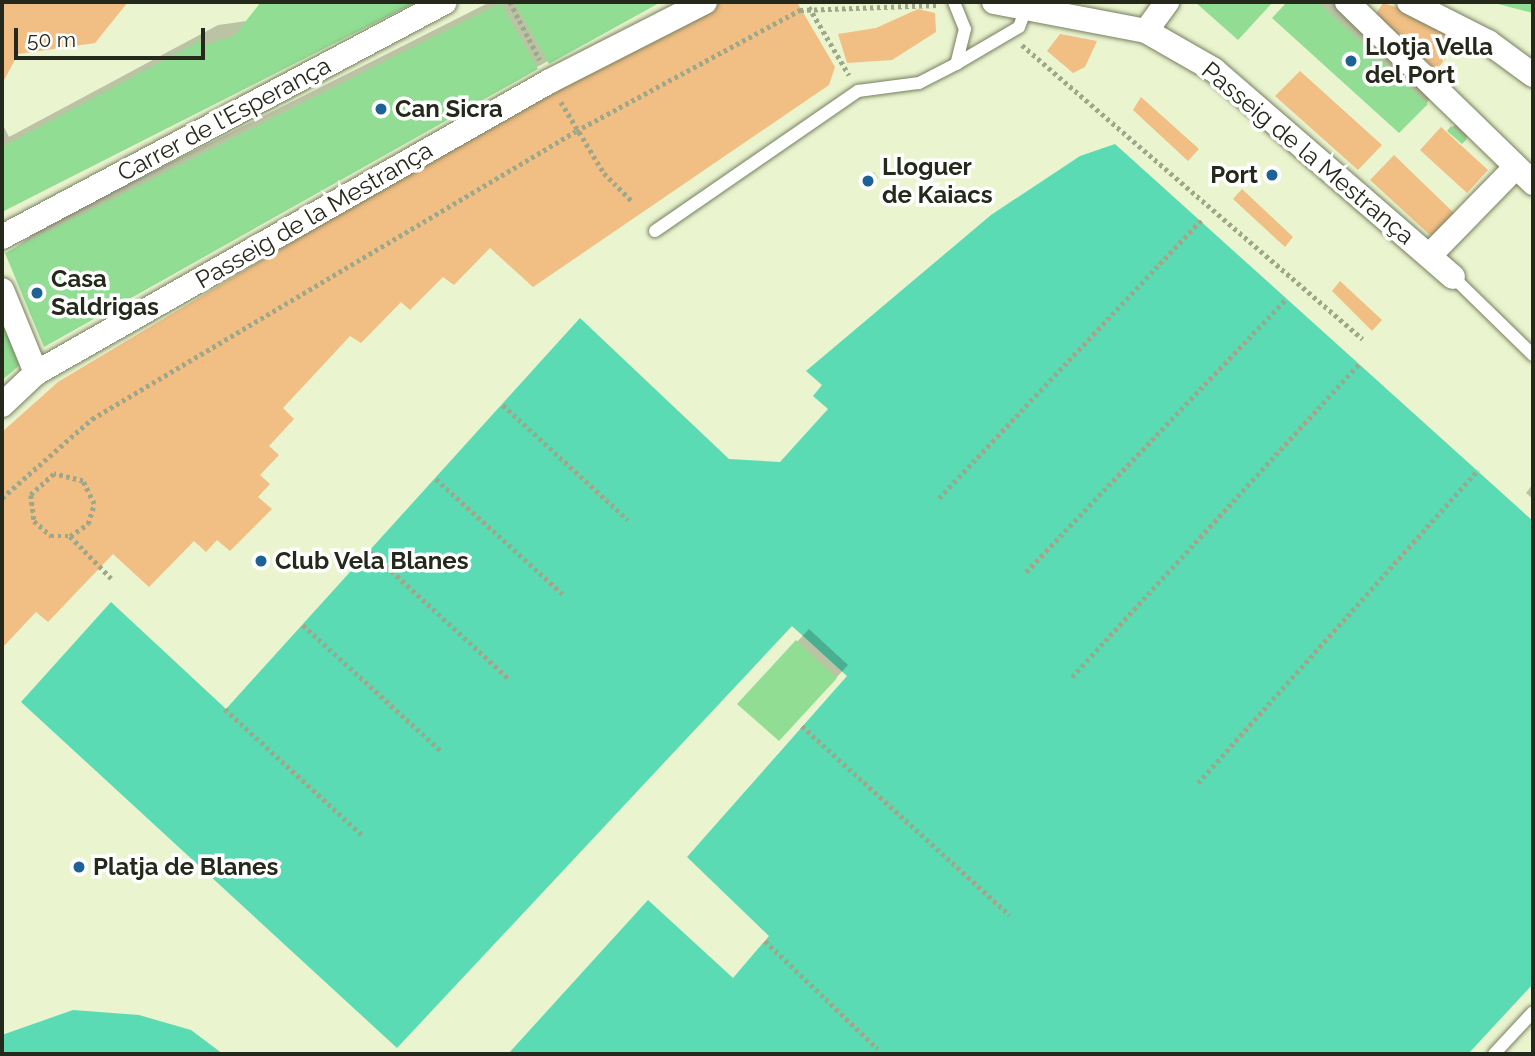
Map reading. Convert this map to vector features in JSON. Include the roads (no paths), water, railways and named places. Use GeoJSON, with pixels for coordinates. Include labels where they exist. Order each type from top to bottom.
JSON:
{"type":"FeatureCollection","features":[{"type":"Feature","properties":{"kind":"street","name":"Carrer de l'Esperança"},"geometry":{"type":"LineString","coordinates":[[2,237],[445,2]]}},
{"type":"Feature","properties":{"kind":"street","name":"Passeig de la Mestrança"},"geometry":{"type":"LineString","coordinates":[[2,405],[36,373],[550,81],[705,2]]}},
{"type":"Feature","properties":{"kind":"street","name":"Passeig de la Mestrança"},"geometry":{"type":"LineString","coordinates":[[994,2],[1146,31],[1214,70],[1430,255],[1452,278]]}},
{"type":"Feature","properties":{"kind":"street"},"geometry":{"type":"LineString","coordinates":[[1146,31],[1167,2]]}},
{"type":"Feature","properties":{"kind":"street"},"geometry":{"type":"LineString","coordinates":[[1347,2],[1525,175],[1430,255]]}},
{"type":"Feature","properties":{"kind":"street"},"geometry":{"type":"LineString","coordinates":[[1409,2],[1488,42],[1533,75]]}},
{"type":"Feature","properties":{"kind":"street"},"geometry":{"type":"LineString","coordinates":[[2,290],[36,373]]}},
{"type":"Feature","properties":{"kind":"lane"},"geometry":{"type":"LineString","coordinates":[[954,2],[965,29],[956,64]]}},
{"type":"Feature","properties":{"kind":"lane"},"geometry":{"type":"LineString","coordinates":[[655,231],[858,92],[919,83],[1019,27],[1026,9]]}},
{"type":"Feature","properties":{"kind":"lane"},"geometry":{"type":"LineString","coordinates":[[1452,278],[1533,355]]}},
{"type":"Feature","properties":{"kind":"lane"},"geometry":{"type":"LineString","coordinates":[[1494,1054],[1533,1012]]}},
{"type":"Feature","properties":{"kind":"place","name":"Llotja Vella del Port"},"geometry":{"type":"Point","coordinates":[1351,61]}},
{"type":"Feature","properties":{"kind":"place","name":"Can Sicra"},"geometry":{"type":"Point","coordinates":[381,109]}},
{"type":"Feature","properties":{"kind":"place","name":"Port"},"geometry":{"type":"Point","coordinates":[1272,175]}},
{"type":"Feature","properties":{"kind":"place","name":"Lloguer de Kaiacs"},"geometry":{"type":"Point","coordinates":[868,181]}},
{"type":"Feature","properties":{"kind":"place","name":"Casa Saldrigas"},"geometry":{"type":"Point","coordinates":[37,293]}},
{"type":"Feature","properties":{"kind":"place","name":"Club Vela Blanes"},"geometry":{"type":"Point","coordinates":[261,561]}},
{"type":"Feature","properties":{"kind":"place","name":"Platja de Blanes"},"geometry":{"type":"Point","coordinates":[79,867]}}]}
